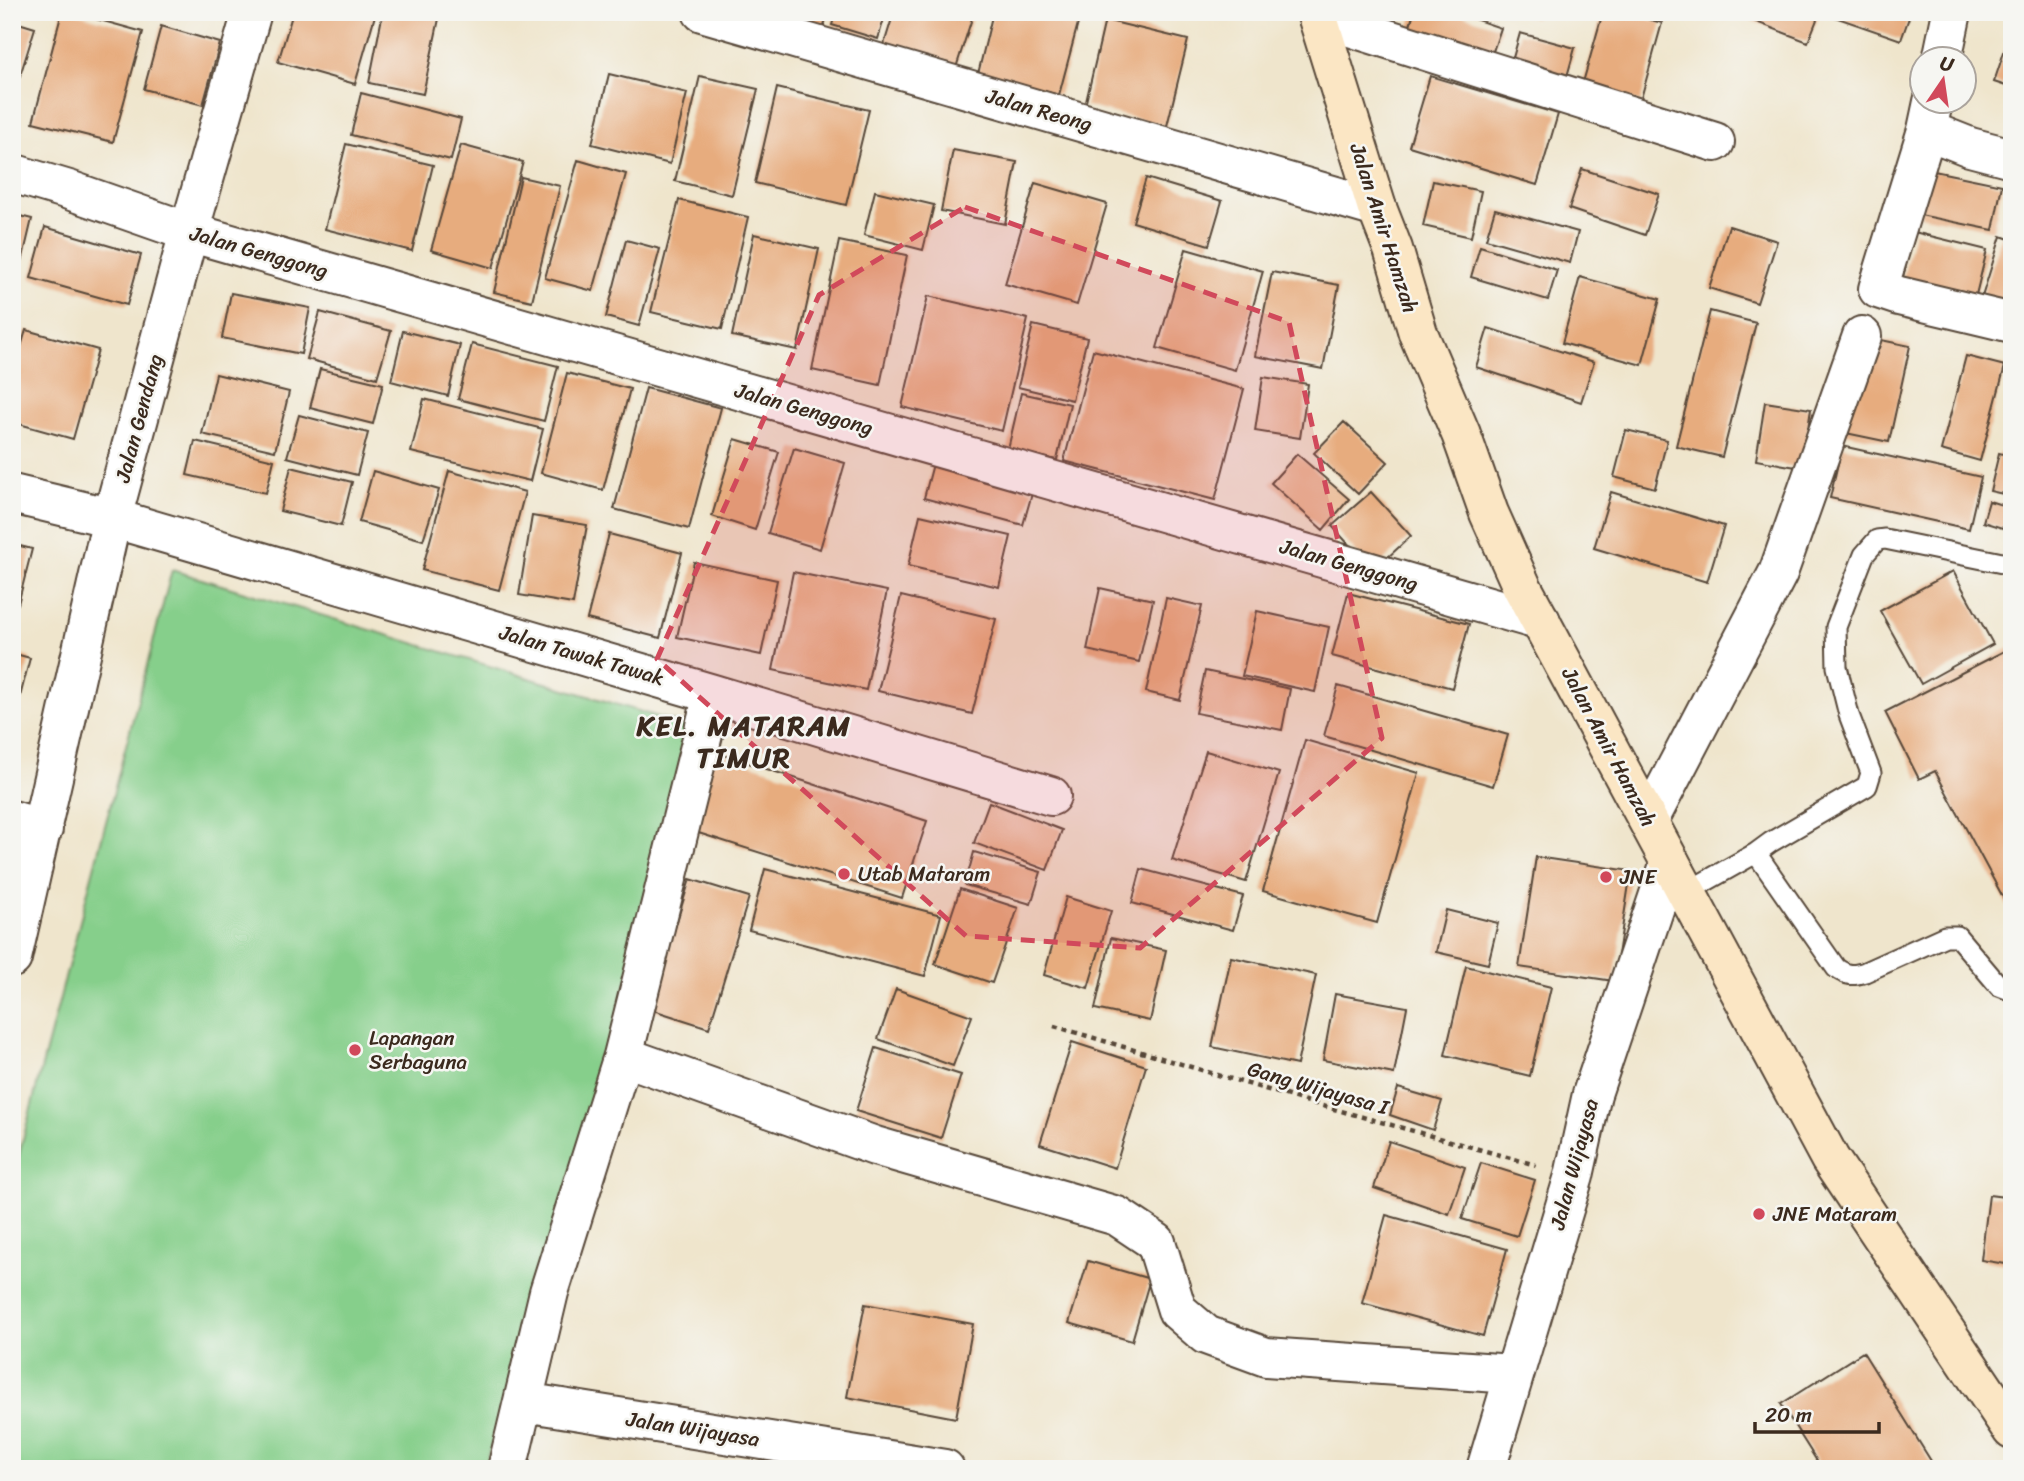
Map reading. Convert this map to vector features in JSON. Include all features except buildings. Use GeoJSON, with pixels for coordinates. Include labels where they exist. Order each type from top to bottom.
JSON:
{"type":"FeatureCollection","features":[{"type":"Feature","properties":{"kind":"street","name":"Jalan Gendang"},"geometry":{"type":"LineString","coordinates":[[12,958],[28,825],[252,12]]}},
{"type":"Feature","properties":{"kind":"street","name":"Jalan Reong"},"geometry":{"type":"LineString","coordinates":[[702,12],[1377,208]]}},
{"type":"Feature","properties":{"kind":"street"},"geometry":{"type":"LineString","coordinates":[[1944,46],[1952,12]]}},
{"type":"Feature","properties":{"kind":"street","name":"Jalan Amir Hamzah"},"geometry":{"type":"LineString","coordinates":[[1317,15],[1419,333],[1461,434],[1489,513],[1522,587],[1830,1159],[2012,1430]]}},
{"type":"Feature","properties":{"kind":"street"},"geometry":{"type":"LineString","coordinates":[[1317,15],[1715,142]]}},
{"type":"Feature","properties":{"kind":"street"},"geometry":{"type":"LineString","coordinates":[[2012,158],[1970,147],[1930,116],[1878,289],[2012,323]]}},
{"type":"Feature","properties":{"kind":"street","name":"Jalan Genggong"},"geometry":{"type":"LineString","coordinates":[[12,173],[190,232],[1541,621]]}},
{"type":"Feature","properties":{"kind":"street"},"geometry":{"type":"LineString","coordinates":[[1649,820],[1778,573],[1862,336]]}},
{"type":"Feature","properties":{"kind":"street","name":"Jalan Tawak Tawak"},"geometry":{"type":"LineString","coordinates":[[12,494],[112,517],[1051,796]]}},
{"type":"Feature","properties":{"kind":"street"},"geometry":{"type":"LineString","coordinates":[[507,1469],[550,1292],[623,1056],[713,694]]}},
{"type":"Feature","properties":{"kind":"street","name":"Jalan Wijayasa"},"geometry":{"type":"LineString","coordinates":[[1486,1469],[1574,1176],[1592,1094],[1678,878]]}},
{"type":"Feature","properties":{"kind":"street"},"geometry":{"type":"LineString","coordinates":[[623,1056],[875,1146],[1116,1216],[1156,1242],[1177,1310],[1206,1335],[1266,1357],[1513,1374]]}},
{"type":"Feature","properties":{"kind":"street","name":"Jalan Wijayasa"},"geometry":{"type":"LineString","coordinates":[[524,1402],[945,1469]]}},
{"type":"Feature","properties":{"kind":"lane"},"geometry":{"type":"LineString","coordinates":[[1678,878],[1756,853],[1867,786],[1871,779],[1869,765],[1849,715],[1837,667],[1836,627],[1864,555],[1871,545],[1885,538],[2012,565]]}},
{"type":"Feature","properties":{"kind":"lane"},"geometry":{"type":"LineString","coordinates":[[1756,853],[1836,968],[1844,974],[1854,976],[1945,936],[1957,936],[1999,986],[2012,991]]}},
{"type":"Feature","properties":{"kind":"path","name":"Gang Wijayasa I"},"geometry":{"type":"LineString","coordinates":[[1054,1026],[1305,1101],[1574,1176]]}},
{"type":"Feature","properties":{"kind":"highlighted area"},"geometry":{"type":"Polygon","coordinates":[[[965,207],[1289,322],[1382,738],[1140,948],[966,936],[657,659],[819,295],[965,207]]]}},
{"type":"Feature","properties":{"kind":"green space"},"geometry":{"type":"Polygon","coordinates":[[[172,570],[701,730],[484,1469],[12,1469],[12,1181],[172,570]]]}},
{"type":"Feature","properties":{"kind":"place","name":"Utab Mataram"},"geometry":{"type":"Point","coordinates":[844,874]}},
{"type":"Feature","properties":{"kind":"place","name":"JNE"},"geometry":{"type":"Point","coordinates":[1606,877]}},
{"type":"Feature","properties":{"kind":"place","name":"Lapangan Serbaguna"},"geometry":{"type":"Point","coordinates":[355,1050]}},
{"type":"Feature","properties":{"kind":"place","name":"JNE Mataram"},"geometry":{"type":"Point","coordinates":[1759,1214]}},
{"type":"Feature","properties":{"kind":"district","name":"KEL. MATARAM TIMUR"},"geometry":{"type":"Point","coordinates":[744,741]}}]}
